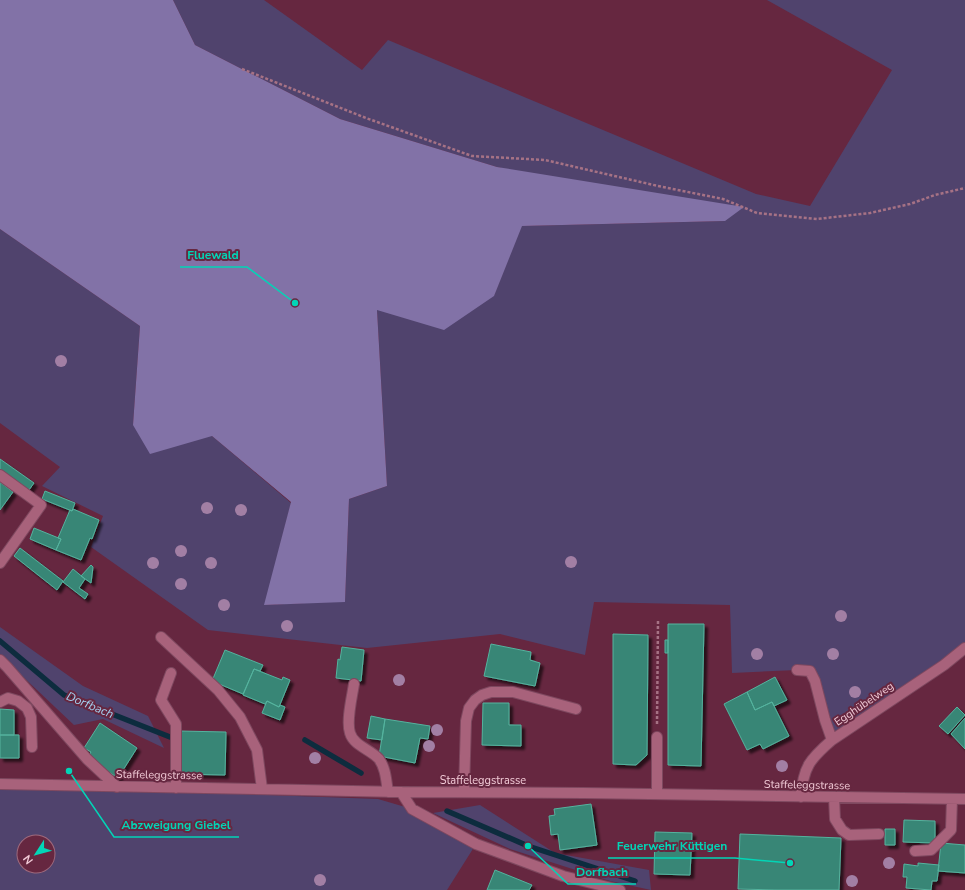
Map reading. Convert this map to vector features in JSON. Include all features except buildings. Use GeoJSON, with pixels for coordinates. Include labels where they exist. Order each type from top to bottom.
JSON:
{"type":"FeatureCollection","features":[{"type":"Feature","properties":{"kind":"street"},"geometry":{"type":"LineString","coordinates":[[0,475],[41,504],[0,562]]}},
{"type":"Feature","properties":{"kind":"street"},"geometry":{"type":"LineString","coordinates":[[161,637],[218,690],[240,717],[256,750],[262,789]]}},
{"type":"Feature","properties":{"kind":"street","name":"Egghübelweg"},"geometry":{"type":"LineString","coordinates":[[801,797],[802,782],[806,769],[816,754],[832,740],[944,665],[965,648]]}},
{"type":"Feature","properties":{"kind":"street"},"geometry":{"type":"LineString","coordinates":[[0,660],[8,667],[87,759],[117,787]]}},
{"type":"Feature","properties":{"kind":"street"},"geometry":{"type":"LineString","coordinates":[[797,670],[810,672],[815,681],[832,740]]}},
{"type":"Feature","properties":{"kind":"street"},"geometry":{"type":"LineString","coordinates":[[171,673],[161,700],[176,724],[176,788]]}},
{"type":"Feature","properties":{"kind":"street"},"geometry":{"type":"LineString","coordinates":[[354,684],[348,725],[350,734],[357,744],[370,751],[379,759],[385,771],[388,792]]}},
{"type":"Feature","properties":{"kind":"street"},"geometry":{"type":"LineString","coordinates":[[464,792],[466,720],[469,708],[474,700],[482,695],[492,692],[513,692],[576,709]]}},
{"type":"Feature","properties":{"kind":"street"},"geometry":{"type":"LineString","coordinates":[[0,702],[8,698],[18,700],[27,708],[31,717],[32,747]]}},
{"type":"Feature","properties":{"kind":"street"},"geometry":{"type":"LineString","coordinates":[[657,737],[658,794]]}},
{"type":"Feature","properties":{"kind":"street","name":"Staffeleggstrasse"},"geometry":{"type":"LineString","coordinates":[[0,784],[388,792],[658,794],[965,799]]}},
{"type":"Feature","properties":{"kind":"street"},"geometry":{"type":"LineString","coordinates":[[401,792],[412,809],[476,844],[563,876],[620,890]]}},
{"type":"Feature","properties":{"kind":"street"},"geometry":{"type":"LineString","coordinates":[[834,797],[834,820],[842,830],[849,835],[879,834]]}},
{"type":"Feature","properties":{"kind":"street"},"geometry":{"type":"LineString","coordinates":[[914,851],[931,850],[951,830],[952,799]]}},
{"type":"Feature","properties":{"kind":"path"},"geometry":{"type":"LineString","coordinates":[[242,69],[366,118],[472,156],[544,160],[723,199],[756,214],[817,219],[870,213],[910,204],[935,195],[965,188]]}},
{"type":"Feature","properties":{"kind":"path"},"geometry":{"type":"LineString","coordinates":[[657,737],[658,621]]}},
{"type":"Feature","properties":{"kind":"shaded area"},"geometry":{"type":"Polygon","coordinates":[[[0,0],[173,0],[195,45],[340,119],[497,167],[744,207],[725,221],[522,226],[494,296],[444,330],[377,310],[387,486],[349,499],[345,602],[264,605],[291,502],[212,436],[150,454],[133,425],[140,326],[0,229],[0,0]]]}},
{"type":"Feature","properties":{"kind":"shaded area"},"geometry":{"type":"Polygon","coordinates":[[[173,0],[264,0],[362,70],[388,40],[756,194],[810,206],[892,70],[767,0],[965,0],[965,648],[832,740],[815,681],[797,670],[732,673],[730,605],[594,602],[585,655],[500,634],[367,648],[208,630],[91,547],[103,516],[42,486],[60,467],[0,423],[0,229],[140,326],[133,425],[212,436],[291,503],[265,605],[345,601],[349,499],[387,486],[377,310],[494,295],[521,226],[725,221],[497,167],[340,119],[195,45],[173,0]]]}},
{"type":"Feature","properties":{"kind":"shaded area"},"geometry":{"type":"Polygon","coordinates":[[[0,627],[83,686],[148,716],[164,748],[103,719],[74,725],[0,655],[0,627]]]}},
{"type":"Feature","properties":{"kind":"shaded area"},"geometry":{"type":"Polygon","coordinates":[[[0,785],[378,799],[412,809],[476,844],[447,890],[0,890],[0,785]]]}},
{"type":"Feature","properties":{"kind":"shaded area"},"geometry":{"type":"Polygon","coordinates":[[[480,805],[555,853],[649,870],[651,890],[610,881],[510,849],[433,813],[480,805]]]}},
{"type":"Feature","properties":{"kind":"waterway","name":"Dorfbach"},"geometry":{"type":"LineString","coordinates":[[0,641],[64,695],[170,737]]}},
{"type":"Feature","properties":{"kind":"waterway","name":"Dorfbach"},"geometry":{"type":"LineString","coordinates":[[305,740],[361,773]]}},
{"type":"Feature","properties":{"kind":"waterway","name":"Dorfbach"},"geometry":{"type":"LineString","coordinates":[[447,811],[528,846],[635,881]]}},
{"type":"Feature","properties":{"kind":"place","name":"Fluewald"},"geometry":{"type":"Point","coordinates":[295,303]}},
{"type":"Feature","properties":{"kind":"place","name":"Abzweigung Giebel"},"geometry":{"type":"Point","coordinates":[69,771]}},
{"type":"Feature","properties":{"kind":"place","name":"Dorfbach"},"geometry":{"type":"Point","coordinates":[528,846]}},
{"type":"Feature","properties":{"kind":"place","name":"Feuerwehr Küttigen"},"geometry":{"type":"Point","coordinates":[790,863]}}]}
